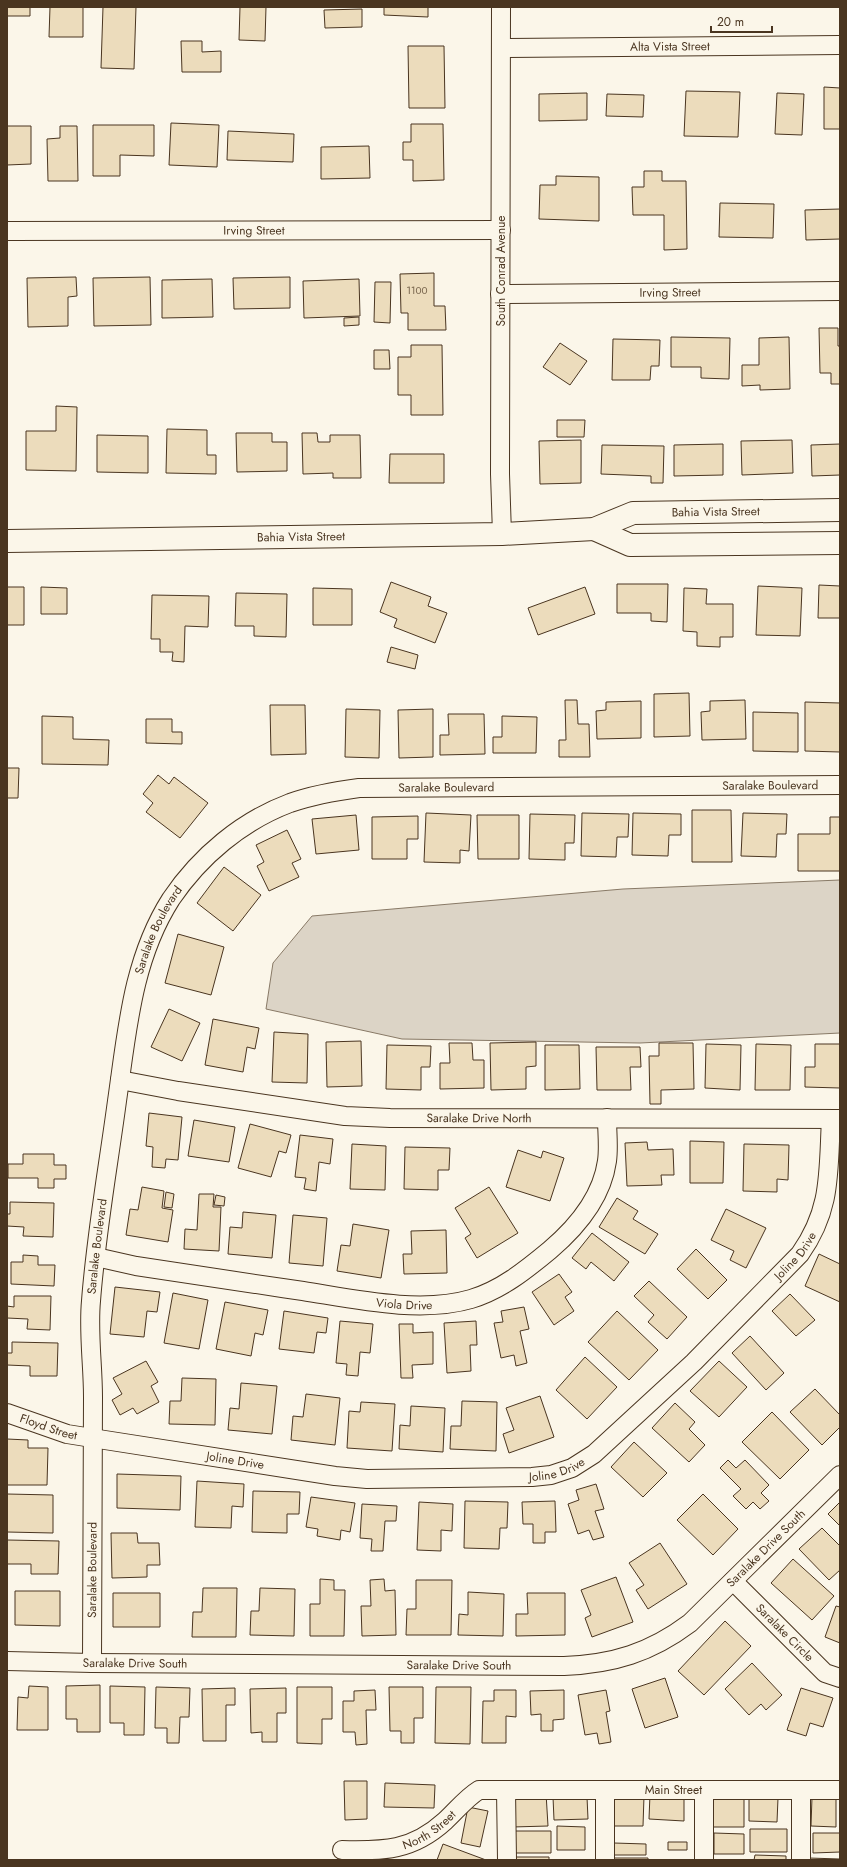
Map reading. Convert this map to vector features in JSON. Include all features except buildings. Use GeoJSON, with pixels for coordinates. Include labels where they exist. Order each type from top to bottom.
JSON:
{"type":"FeatureCollection","features":[{"type":"Feature","properties":{"kind":"street","name":"South Conrad Avenue"},"geometry":{"type":"LineString","coordinates":[[501,7],[500,474],[502,534]]}},
{"type":"Feature","properties":{"kind":"street","name":"Alta Vista Street"},"geometry":{"type":"LineString","coordinates":[[501,48],[840,45]]}},
{"type":"Feature","properties":{"kind":"street","name":"Irving Street"},"geometry":{"type":"LineString","coordinates":[[7,231],[501,230]]}},
{"type":"Feature","properties":{"kind":"street","name":"Irving Street"},"geometry":{"type":"LineString","coordinates":[[500,294],[840,291]]}},
{"type":"Feature","properties":{"kind":"street","name":"Bahia Vista Street"},"geometry":{"type":"LineString","coordinates":[[7,541],[502,534],[594,529],[633,513],[840,510]]}},
{"type":"Feature","properties":{"kind":"street","name":"Bahia Vista Street"},"geometry":{"type":"LineString","coordinates":[[594,529],[630,545],[840,543]]}},
{"type":"Feature","properties":{"kind":"street","name":"Saralake Boulevard"},"geometry":{"type":"LineString","coordinates":[[92,1663],[93,1398],[90,1304],[96,1257],[134,987],[148,942],[170,901],[196,867],[226,839],[248,823],[290,803],[324,793],[359,788],[840,785]]}},
{"type":"Feature","properties":{"kind":"street","name":"Saralake Drive North"},"geometry":{"type":"LineString","coordinates":[[120,1080],[345,1116],[835,1119]]}},
{"type":"Feature","properties":{"kind":"street","name":"Viola Drive"},"geometry":{"type":"LineString","coordinates":[[96,1257],[136,1266],[384,1303],[428,1305],[470,1299],[496,1289],[531,1266],[560,1241],[592,1204],[606,1170],[607,1118]]}},
{"type":"Feature","properties":{"kind":"street","name":"Joline Drive"},"geometry":{"type":"LineString","coordinates":[[92,1438],[335,1476],[367,1479],[532,1477],[551,1475],[572,1468],[594,1454],[694,1362],[800,1254],[812,1238],[822,1215],[825,1202],[835,1119]]}},
{"type":"Feature","properties":{"kind":"street","name":"Floyd Street"},"geometry":{"type":"LineString","coordinates":[[7,1413],[68,1434],[92,1438]]}},
{"type":"Feature","properties":{"kind":"street","name":"Saralake Drive South"},"geometry":{"type":"LineString","coordinates":[[7,1661],[92,1663],[589,1665],[625,1658],[645,1650],[674,1635],[690,1623],[840,1475]]}},
{"type":"Feature","properties":{"kind":"street","name":"Saralake Circle"},"geometry":{"type":"LineString","coordinates":[[734,1581],[824,1672],[840,1678]]}},
{"type":"Feature","properties":{"kind":"street","name":"North Street"},"geometry":{"type":"LineString","coordinates":[[342,1850],[381,1851],[405,1845],[422,1838],[438,1828],[472,1794],[479,1790],[506,1790]]}},
{"type":"Feature","properties":{"kind":"street","name":"Main Street"},"geometry":{"type":"LineString","coordinates":[[506,1790],[840,1790]]}},
{"type":"Feature","properties":{"kind":"street"},"geometry":{"type":"LineString","coordinates":[[506,1790],[507,1860]]}},
{"type":"Feature","properties":{"kind":"street"},"geometry":{"type":"LineString","coordinates":[[605,1790],[605,1860]]}},
{"type":"Feature","properties":{"kind":"street"},"geometry":{"type":"LineString","coordinates":[[704,1790],[704,1860]]}},
{"type":"Feature","properties":{"kind":"street"},"geometry":{"type":"LineString","coordinates":[[801,1790],[801,1860]]}},
{"type":"Feature","properties":{"kind":"shaded area"},"geometry":{"type":"Polygon","coordinates":[[[840,880],[840,1033],[640,1043],[402,1039],[266,1009],[273,963],[312,916],[623,889],[840,880]]]}}]}
